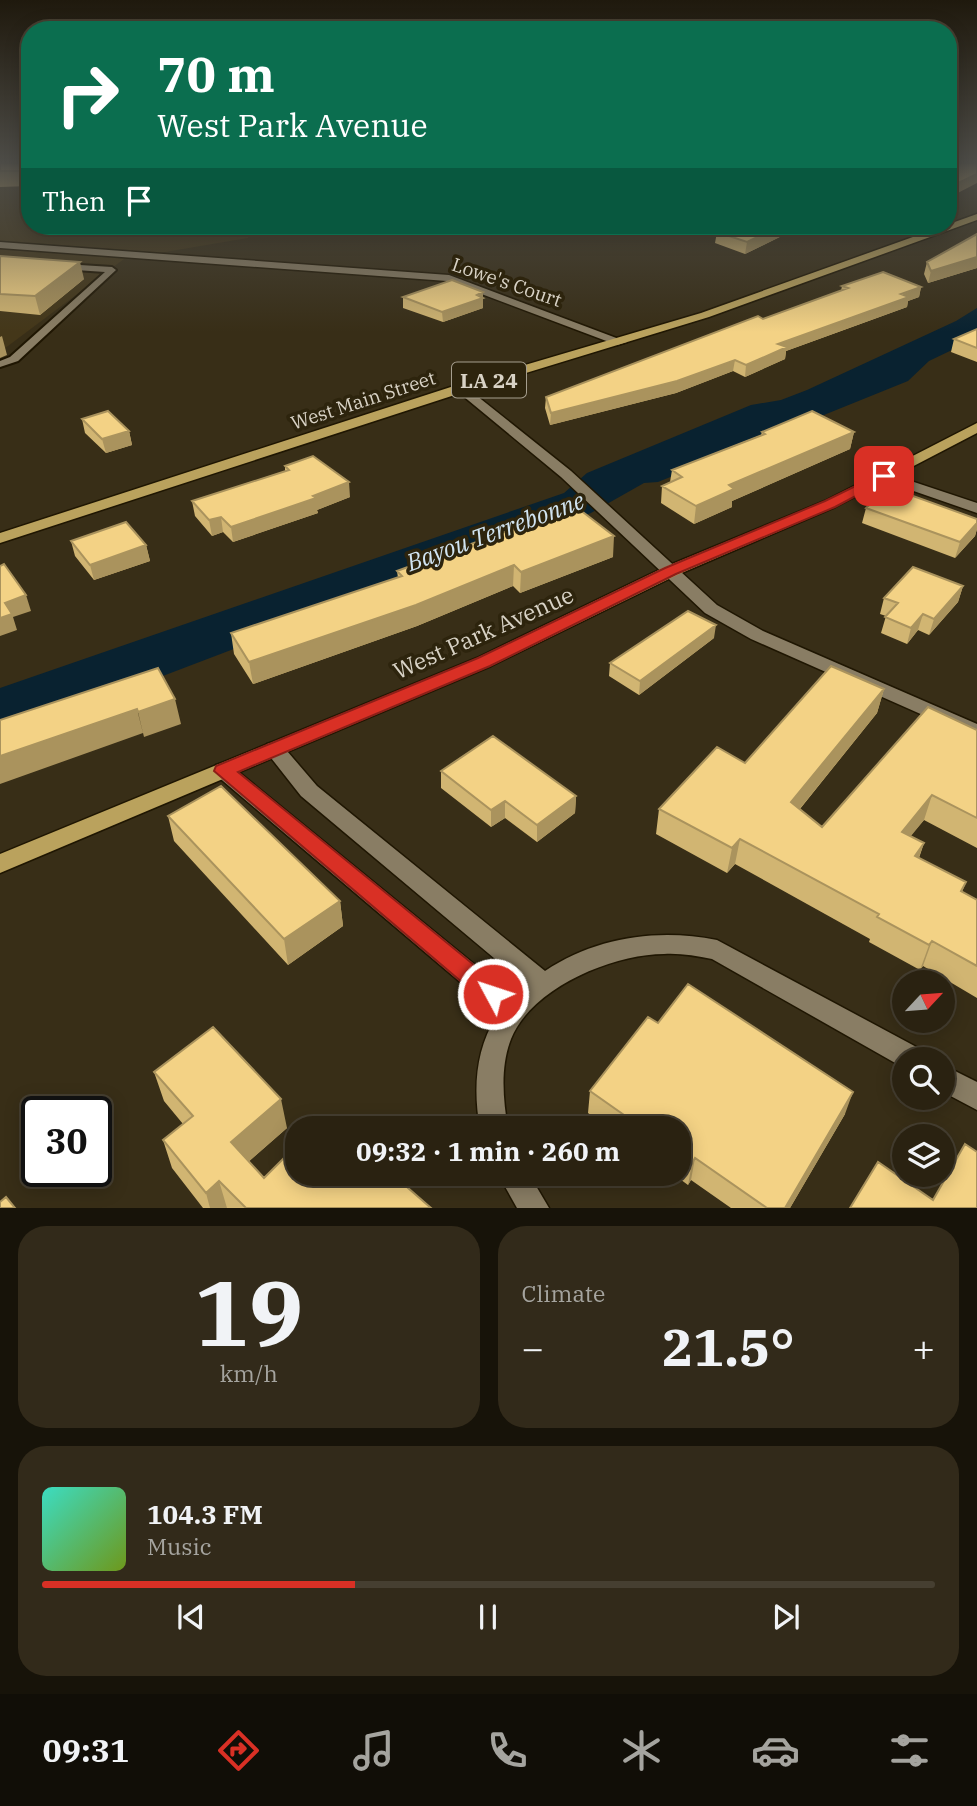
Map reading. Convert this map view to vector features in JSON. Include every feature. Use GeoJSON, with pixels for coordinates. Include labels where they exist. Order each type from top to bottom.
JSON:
{"type":"FeatureCollection","features":[{"type":"Feature","properties":{"kind":"main road","name":"West Main Street"},"geometry":{"type":"LineString","coordinates":[[0,538],[462,388],[621,342],[824,274],[929,235]]}},
{"type":"Feature","properties":{"kind":"main road","name":"West Park Avenue"},"geometry":{"type":"LineString","coordinates":[[0,864],[484,662],[671,571],[830,504],[977,426]]}},
{"type":"Feature","properties":{"kind":"street","name":"Lowe's Court"},"geometry":{"type":"LineString","coordinates":[[0,246],[449,278],[621,342]]}},
{"type":"Feature","properties":{"kind":"street"},"geometry":{"type":"LineString","coordinates":[[462,388],[566,474],[711,609],[757,635],[977,732]]}},
{"type":"Feature","properties":{"kind":"street"},"geometry":{"type":"LineString","coordinates":[[884,476],[976,506]]}},
{"type":"Feature","properties":{"kind":"street"},"geometry":{"type":"LineString","coordinates":[[274,749],[309,791],[544,985]]}},
{"type":"Feature","properties":{"kind":"street"},"geometry":{"type":"LineString","coordinates":[[223,771],[513,1011]]}},
{"type":"Feature","properties":{"kind":"street"},"geometry":{"type":"LineString","coordinates":[[491,1116],[490,1070],[503,1026],[513,1011],[564,971],[601,954],[640,945],[683,943],[717,950],[892,1047]]}},
{"type":"Feature","properties":{"kind":"street"},"geometry":{"type":"LineString","coordinates":[[955,1084],[977,1097]]}},
{"type":"Feature","properties":{"kind":"street"},"geometry":{"type":"LineString","coordinates":[[520,1186],[534,1208]]}},
{"type":"Feature","properties":{"kind":"lane"},"geometry":{"type":"LineString","coordinates":[[0,363],[14,359],[112,270],[50,266]]}},
{"type":"Feature","properties":{"kind":"shaded area"},"geometry":{"type":"Polygon","coordinates":[[[0,219],[21,219],[21,235],[249,235],[248,238],[124,259],[0,352],[0,219]]]}},
{"type":"Feature","properties":{"kind":"water","name":"Bayou Terrebonne"},"geometry":{"type":"Polygon","coordinates":[[[977,308],[977,338],[929,361],[908,381],[658,482],[644,483],[591,513],[0,738],[0,688],[564,493],[587,473],[751,405],[781,400],[807,390],[956,321],[977,308]]]}},
{"type":"Feature","properties":{"kind":"building"},"geometry":{"type":"Polygon","coordinates":[[[977,234],[977,257],[931,271],[927,262],[977,234]]]}},
{"type":"Feature","properties":{"kind":"building"},"geometry":{"type":"Polygon","coordinates":[[[726,235],[761,235],[747,242],[726,235]]]}},
{"type":"Feature","properties":{"kind":"building"},"geometry":{"type":"Polygon","coordinates":[[[0,256],[80,262],[35,296],[0,294],[0,256]]]}},
{"type":"Feature","properties":{"kind":"building"},"geometry":{"type":"Polygon","coordinates":[[[883,272],[921,287],[901,294],[909,297],[778,344],[787,347],[746,365],[735,360],[677,381],[551,413],[546,397],[758,316],[763,319],[848,288],[842,286],[883,272]]]}},
{"type":"Feature","properties":{"kind":"building"},"geometry":{"type":"Polygon","coordinates":[[[452,280],[483,292],[477,295],[483,298],[442,312],[403,297],[452,280]]]}},
{"type":"Feature","properties":{"kind":"building"},"geometry":{"type":"Polygon","coordinates":[[[977,329],[977,348],[954,339],[977,329]]]}},
{"type":"Feature","properties":{"kind":"building"},"geometry":{"type":"Polygon","coordinates":[[[108,411],[129,431],[102,439],[82,419],[108,411]]]}},
{"type":"Feature","properties":{"kind":"building"},"geometry":{"type":"Polygon","coordinates":[[[812,411],[854,432],[729,485],[734,489],[696,506],[662,486],[682,477],[672,470],[765,434],[762,432],[812,411]]]}},
{"type":"Feature","properties":{"kind":"building"},"geometry":{"type":"Polygon","coordinates":[[[313,456],[349,482],[313,496],[316,498],[231,527],[221,517],[209,520],[192,501],[289,470],[285,466],[313,456]]]}},
{"type":"Feature","properties":{"kind":"building"},"geometry":{"type":"Polygon","coordinates":[[[888,487],[977,519],[977,523],[960,542],[866,508],[888,487]]]}},
{"type":"Feature","properties":{"kind":"building"},"geometry":{"type":"Polygon","coordinates":[[[575,506],[614,536],[521,572],[514,565],[416,605],[249,662],[231,633],[402,576],[397,571],[575,506]]]}},
{"type":"Feature","properties":{"kind":"building"},"geometry":{"type":"Polygon","coordinates":[[[126,522],[146,545],[90,565],[71,541],[126,522]]]}},
{"type":"Feature","properties":{"kind":"building"},"geometry":{"type":"Polygon","coordinates":[[[4,564],[26,595],[5,603],[12,614],[0,618],[0,566],[4,564]]]}},
{"type":"Feature","properties":{"kind":"building"},"geometry":{"type":"Polygon","coordinates":[[[913,567],[963,586],[934,619],[923,614],[911,628],[885,617],[898,603],[884,598],[913,567]]]}},
{"type":"Feature","properties":{"kind":"building"},"geometry":{"type":"Polygon","coordinates":[[[688,611],[716,625],[640,681],[610,663],[688,611]]]}},
{"type":"Feature","properties":{"kind":"building"},"geometry":{"type":"Polygon","coordinates":[[[831,666],[884,689],[791,802],[822,827],[928,707],[977,730],[977,818],[932,795],[902,832],[924,843],[915,856],[966,882],[961,891],[977,900],[977,966],[932,941],[929,945],[877,917],[879,914],[740,839],[732,848],[659,809],[717,747],[745,763],[831,666]]]}},
{"type":"Feature","properties":{"kind":"building"},"geometry":{"type":"Polygon","coordinates":[[[158,668],[175,699],[138,712],[137,709],[0,756],[0,720],[158,668]]]}},
{"type":"Feature","properties":{"kind":"building"},"geometry":{"type":"Polygon","coordinates":[[[493,736],[576,796],[537,825],[505,801],[491,810],[441,771],[493,736]]]}},
{"type":"Feature","properties":{"kind":"building"},"geometry":{"type":"Polygon","coordinates":[[[221,786],[340,901],[284,939],[168,816],[221,786]]]}},
{"type":"Feature","properties":{"kind":"building"},"geometry":{"type":"Polygon","coordinates":[[[688,984],[853,1092],[785,1208],[767,1208],[695,1158],[691,1162],[691,1116],[626,1116],[590,1091],[648,1017],[658,1023],[688,984]]]}},
{"type":"Feature","properties":{"kind":"building"},"geometry":{"type":"Polygon","coordinates":[[[213,1027],[281,1099],[231,1142],[264,1178],[285,1157],[285,1186],[406,1186],[431,1208],[246,1208],[219,1181],[206,1193],[163,1140],[193,1116],[154,1072],[213,1027]]]}},
{"type":"Feature","properties":{"kind":"building"},"geometry":{"type":"Polygon","coordinates":[[[965,1144],[977,1152],[977,1208],[850,1208],[878,1162],[892,1172],[892,1187],[914,1187],[933,1200],[940,1187],[955,1187],[955,1162],[965,1144]]]}},
{"type":"Feature","properties":{"kind":"building"},"geometry":{"type":"Polygon","coordinates":[[[6,1197],[15,1208],[0,1208],[0,1202],[6,1197]]]}},
{"type":"Feature","properties":{"kind":"route"},"geometry":{"type":"LineString","coordinates":[[493,994],[223,771],[484,662],[671,571],[830,504],[884,476]]}}]}
